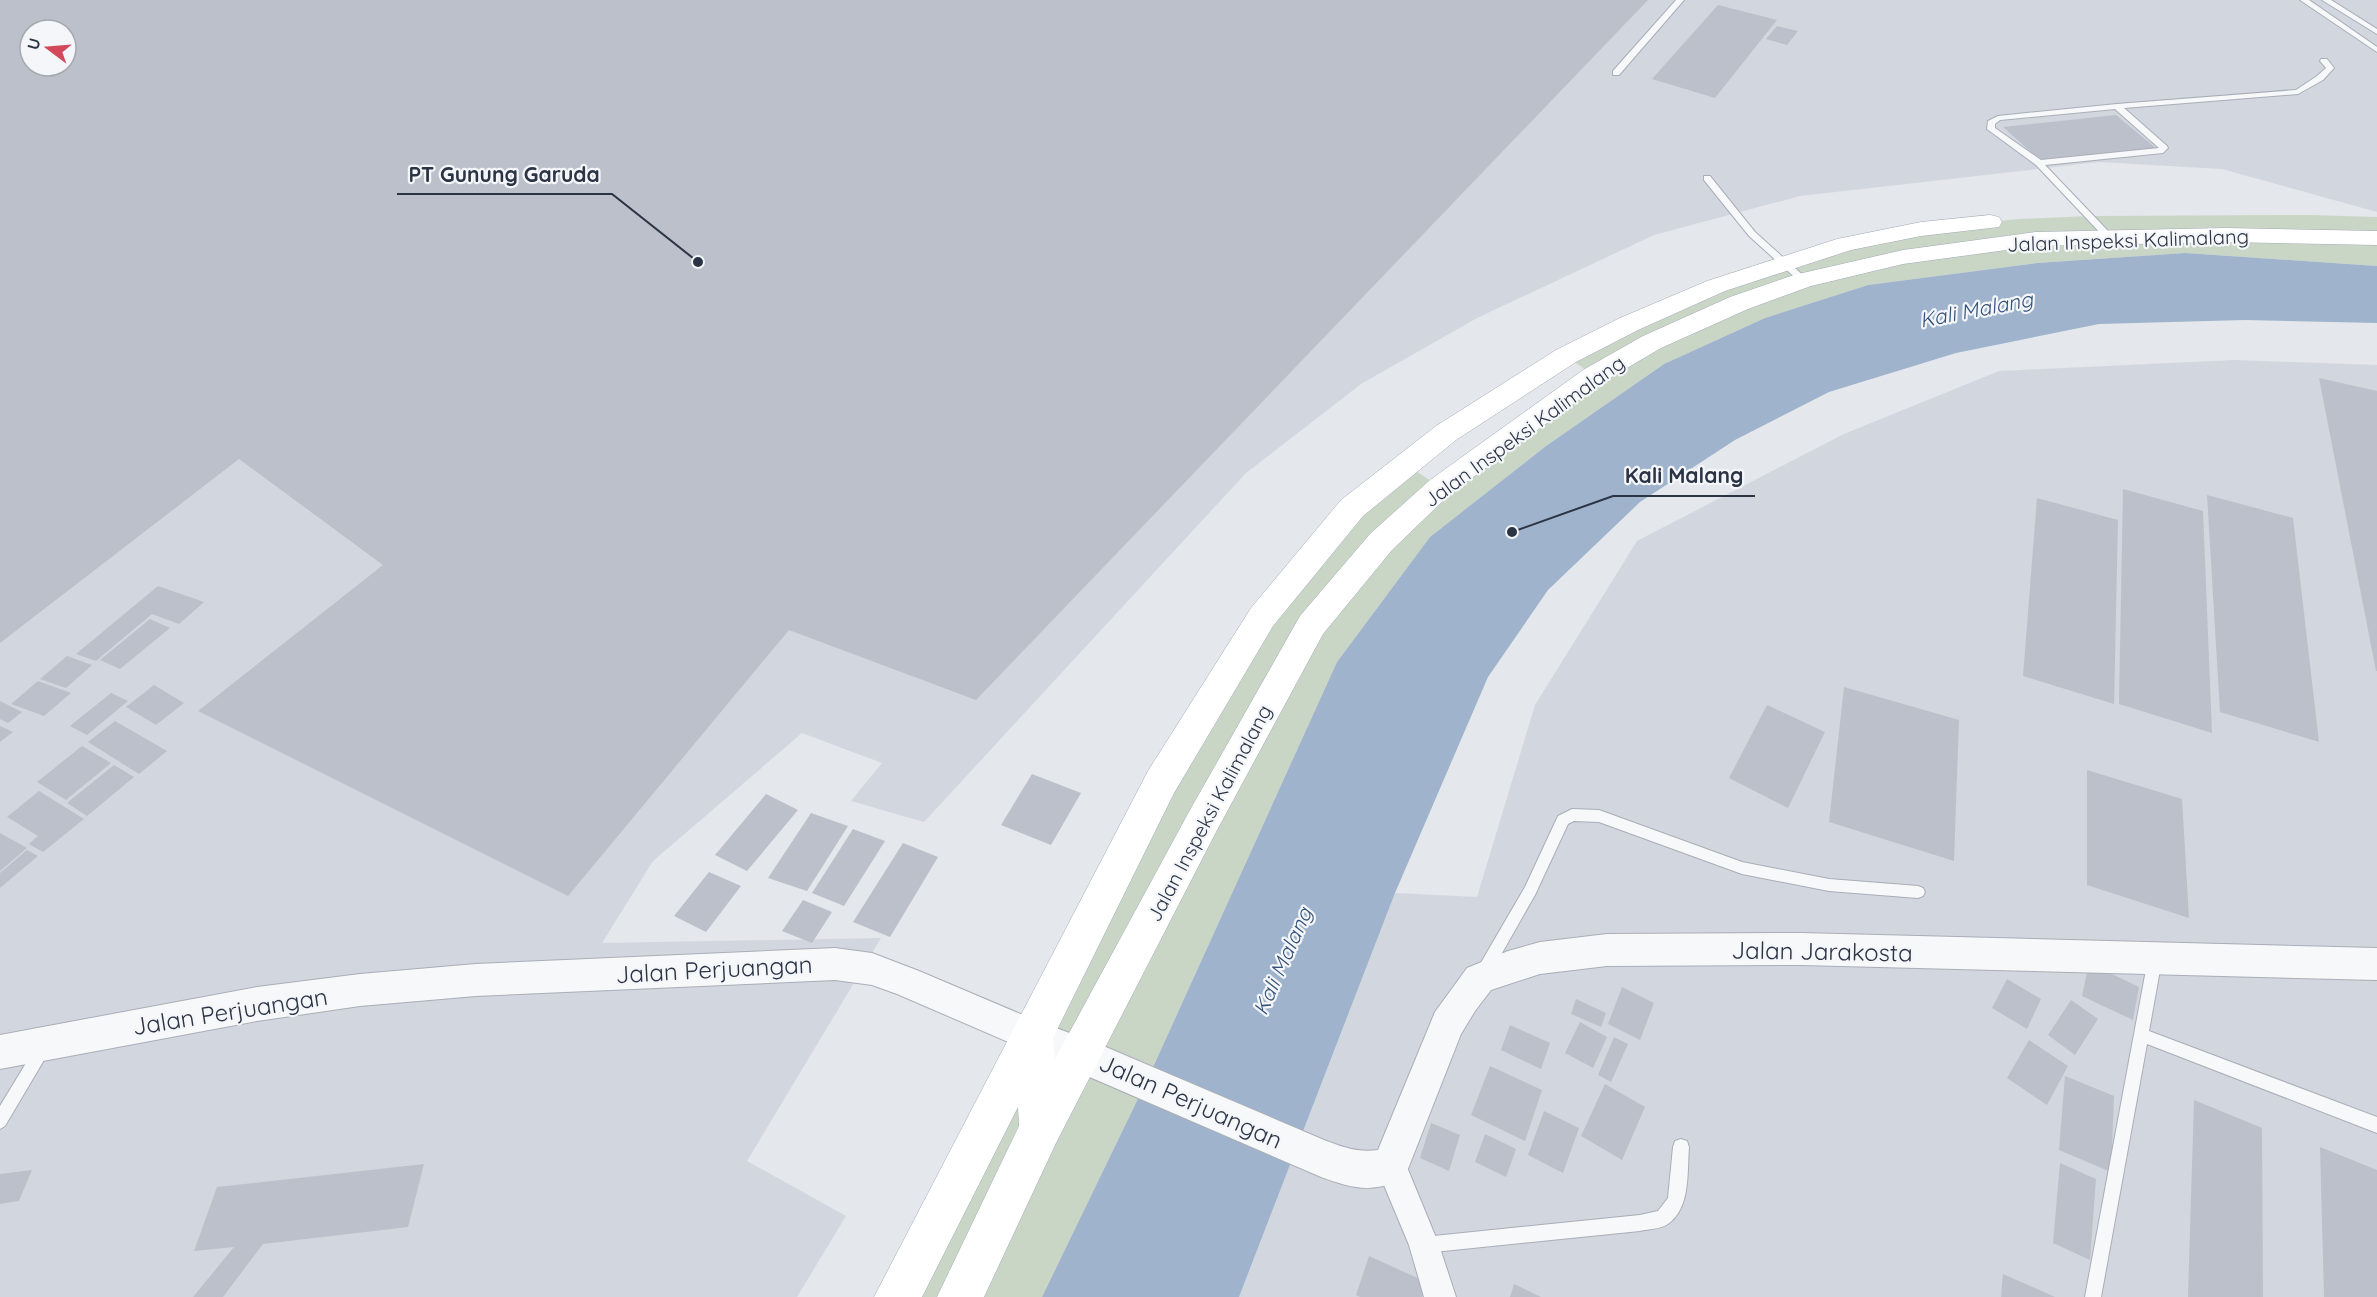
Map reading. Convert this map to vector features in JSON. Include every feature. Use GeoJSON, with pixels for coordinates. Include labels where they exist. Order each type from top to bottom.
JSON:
{"type":"FeatureCollection","features":[{"type":"Feature","properties":{"kind":"main road","name":"Jalan Inspeksi Kalimalang"},"geometry":{"type":"LineString","coordinates":[[897,1297],[1161,782],[1262,617],[1352,508],[1446,432],[1566,357],[1629,324],[1716,286],[1793,272],[1856,266],[1953,249],[2036,239],[2100,226],[2377,217]]}},
{"type":"Feature","properties":{"kind":"main road","name":"Jalan Inspeksi Kalimalang"},"geometry":{"type":"LineString","coordinates":[[2100,226],[2377,238]]}},
{"type":"Feature","properties":{"kind":"main road","name":"Jalan Inspeksi Kalimalang"},"geometry":{"type":"LineString","coordinates":[[960,1297],[1041,1128],[1203,821],[1311,626],[1381,542],[1440,487],[1593,376],[1652,342],[1739,303],[1793,272]]}},
{"type":"Feature","properties":{"kind":"main road"},"geometry":{"type":"LineString","coordinates":[[1566,357],[1593,376]]}},
{"type":"Feature","properties":{"kind":"main road"},"geometry":{"type":"LineString","coordinates":[[1407,465],[1440,487]]}},
{"type":"Feature","properties":{"kind":"main road"},"geometry":{"type":"LineString","coordinates":[[1032,1036],[1041,1128]]}},
{"type":"Feature","properties":{"kind":"street","name":"Jalan Jarakosta"},"geometry":{"type":"LineString","coordinates":[[1479,979],[1508,967],[1540,958],[1607,950],[1802,949],[2377,964]]}},
{"type":"Feature","properties":{"kind":"street","name":"Jalan Perjuangan"},"geometry":{"type":"LineString","coordinates":[[0,1052],[257,1004],[360,990],[476,980],[805,963],[835,964],[872,969],[1032,1036],[1082,1054],[1321,1158],[1347,1167],[1375,1172],[1391,1166]]}},
{"type":"Feature","properties":{"kind":"street"},"geometry":{"type":"LineString","coordinates":[[1440,1297],[1424,1245],[1391,1166],[1447,1024],[1479,979]]}},
{"type":"Feature","properties":{"kind":"lane"},"geometry":{"type":"LineString","coordinates":[[1616,73],[1680,0]]}},
{"type":"Feature","properties":{"kind":"lane"},"geometry":{"type":"LineString","coordinates":[[2304,0],[2377,50]]}},
{"type":"Feature","properties":{"kind":"lane"},"geometry":{"type":"LineString","coordinates":[[2326,0],[2377,32]]}},
{"type":"Feature","properties":{"kind":"lane"},"geometry":{"type":"LineString","coordinates":[[2341,0],[2377,22]]}},
{"type":"Feature","properties":{"kind":"lane"},"geometry":{"type":"LineString","coordinates":[[2100,226],[2039,163],[1991,129],[1991,123],[1998,118],[2298,92],[2320,78],[2330,68],[2324,61]]}},
{"type":"Feature","properties":{"kind":"lane"},"geometry":{"type":"LineString","coordinates":[[2039,163],[2164,149],[2117,106]]}},
{"type":"Feature","properties":{"kind":"lane"},"geometry":{"type":"LineString","coordinates":[[1707,178],[1752,234],[1793,272]]}},
{"type":"Feature","properties":{"kind":"lane"},"geometry":{"type":"LineString","coordinates":[[1479,979],[1530,891],[1563,820],[1572,815],[1599,816],[1742,868],[1829,885],[1918,892]]}},
{"type":"Feature","properties":{"kind":"lane"},"geometry":{"type":"LineString","coordinates":[[2093,1297],[2155,958]]}},
{"type":"Feature","properties":{"kind":"lane"},"geometry":{"type":"LineString","coordinates":[[2141,1035],[2377,1125]]}},
{"type":"Feature","properties":{"kind":"lane"},"geometry":{"type":"LineString","coordinates":[[0,1120],[46,1044]]}},
{"type":"Feature","properties":{"kind":"lane"},"geometry":{"type":"LineString","coordinates":[[1424,1245],[1640,1223],[1663,1218],[1676,1201],[1681,1147]]}},
{"type":"Feature","properties":{"kind":"shaded area"},"geometry":{"type":"Polygon","coordinates":[[[0,0],[2377,0],[2377,212],[2222,169],[2099,162],[1800,196],[1654,235],[1477,318],[1361,384],[1246,473],[924,822],[851,801],[882,763],[802,733],[653,861],[602,943],[881,938],[747,1161],[846,1216],[797,1297],[0,1297],[0,0]]]}},
{"type":"Feature","properties":{"kind":"shaded area"},"geometry":{"type":"Polygon","coordinates":[[[2234,360],[2377,365],[2377,1297],[1239,1297],[1395,893],[1477,897],[1535,705],[1637,541],[1844,434],[1999,371],[2234,360]]]}},
{"type":"Feature","properties":{"kind":"green space"},"geometry":{"type":"Polygon","coordinates":[[[2092,216],[2377,217],[2377,266],[2185,253],[2037,263],[1868,285],[1765,318],[1664,364],[1546,446],[1430,537],[1337,662],[1149,1076],[1042,1297],[897,1297],[1262,617],[1407,465],[1440,487],[1593,375],[1566,356],[1716,286],[1921,229],[2019,219],[2092,216]]]}},
{"type":"Feature","properties":{"kind":"water"},"geometry":{"type":"Polygon","coordinates":[[[2185,253],[2377,266],[2377,323],[2245,320],[2099,324],[1956,353],[1829,392],[1735,440],[1640,502],[1548,590],[1488,677],[1395,893],[1239,1297],[1042,1297],[1149,1076],[1337,662],[1430,537],[1546,446],[1664,364],[1765,318],[1868,285],[2037,263],[2185,253]]]}},
{"type":"Feature","properties":{"kind":"building"},"geometry":{"type":"Polygon","coordinates":[[[0,0],[1648,0],[976,700],[789,630],[568,896],[198,711],[383,565],[239,459],[0,643],[0,0]]]}},
{"type":"Feature","properties":{"kind":"building"},"geometry":{"type":"Polygon","coordinates":[[[1718,5],[1777,20],[1715,98],[1652,79],[1718,5]]]}},
{"type":"Feature","properties":{"kind":"building"},"geometry":{"type":"Polygon","coordinates":[[[1777,26],[1798,31],[1787,45],[1766,39],[1777,26]]]}},
{"type":"Feature","properties":{"kind":"building"},"geometry":{"type":"Polygon","coordinates":[[[2116,115],[2157,149],[2042,162],[2003,127],[2116,115]]]}},
{"type":"Feature","properties":{"kind":"building"},"geometry":{"type":"Polygon","coordinates":[[[2319,378],[2377,391],[2377,671],[2376,671],[2319,378]]]}},
{"type":"Feature","properties":{"kind":"building"},"geometry":{"type":"Polygon","coordinates":[[[2123,489],[2203,511],[2212,733],[2119,704],[2123,489]]]}},
{"type":"Feature","properties":{"kind":"building"},"geometry":{"type":"Polygon","coordinates":[[[2207,495],[2293,518],[2319,742],[2220,712],[2207,495]]]}},
{"type":"Feature","properties":{"kind":"building"},"geometry":{"type":"Polygon","coordinates":[[[2037,498],[2118,520],[2114,704],[2023,676],[2037,498]]]}},
{"type":"Feature","properties":{"kind":"building"},"geometry":{"type":"Polygon","coordinates":[[[158,586],[204,602],[179,624],[152,614],[96,661],[76,654],[158,586]]]}},
{"type":"Feature","properties":{"kind":"building"},"geometry":{"type":"Polygon","coordinates":[[[150,619],[170,628],[120,669],[100,660],[150,619]]]}},
{"type":"Feature","properties":{"kind":"building"},"geometry":{"type":"Polygon","coordinates":[[[67,656],[92,665],[66,688],[40,679],[67,656]]]}},
{"type":"Feature","properties":{"kind":"building"},"geometry":{"type":"Polygon","coordinates":[[[38,681],[71,693],[44,716],[11,704],[38,681]]]}},
{"type":"Feature","properties":{"kind":"building"},"geometry":{"type":"Polygon","coordinates":[[[154,685],[184,703],[156,725],[126,707],[154,685]]]}},
{"type":"Feature","properties":{"kind":"building"},"geometry":{"type":"Polygon","coordinates":[[[1844,687],[1959,720],[1954,861],[1829,822],[1844,687]]]}},
{"type":"Feature","properties":{"kind":"building"},"geometry":{"type":"Polygon","coordinates":[[[111,693],[128,701],[87,735],[70,726],[111,693]]]}},
{"type":"Feature","properties":{"kind":"building"},"geometry":{"type":"Polygon","coordinates":[[[0,701],[22,712],[8,723],[0,719],[0,701]]]}},
{"type":"Feature","properties":{"kind":"building"},"geometry":{"type":"Polygon","coordinates":[[[1767,705],[1825,732],[1788,808],[1729,778],[1767,705]]]}},
{"type":"Feature","properties":{"kind":"building"},"geometry":{"type":"Polygon","coordinates":[[[115,721],[167,751],[139,774],[88,742],[115,721]]]}},
{"type":"Feature","properties":{"kind":"building"},"geometry":{"type":"Polygon","coordinates":[[[0,726],[13,732],[0,742],[0,726]]]}},
{"type":"Feature","properties":{"kind":"building"},"geometry":{"type":"Polygon","coordinates":[[[82,746],[111,763],[66,800],[37,782],[82,746]]]}},
{"type":"Feature","properties":{"kind":"building"},"geometry":{"type":"Polygon","coordinates":[[[114,765],[134,777],[87,816],[67,803],[114,765]]]}},
{"type":"Feature","properties":{"kind":"building"},"geometry":{"type":"Polygon","coordinates":[[[2087,770],[2182,799],[2189,918],[2087,885],[2087,770]]]}},
{"type":"Feature","properties":{"kind":"building"},"geometry":{"type":"Polygon","coordinates":[[[1032,774],[1081,793],[1051,845],[1001,825],[1032,774]]]}},
{"type":"Feature","properties":{"kind":"building"},"geometry":{"type":"Polygon","coordinates":[[[39,791],[84,819],[43,852],[29,844],[38,836],[7,817],[39,791]]]}},
{"type":"Feature","properties":{"kind":"building"},"geometry":{"type":"Polygon","coordinates":[[[766,794],[798,810],[747,871],[715,855],[766,794]]]}},
{"type":"Feature","properties":{"kind":"building"},"geometry":{"type":"Polygon","coordinates":[[[811,813],[848,826],[807,891],[768,878],[811,813]]]}},
{"type":"Feature","properties":{"kind":"building"},"geometry":{"type":"Polygon","coordinates":[[[853,829],[885,841],[844,906],[812,893],[853,829]]]}},
{"type":"Feature","properties":{"kind":"building"},"geometry":{"type":"Polygon","coordinates":[[[0,833],[27,848],[0,871],[0,833]]]}},
{"type":"Feature","properties":{"kind":"building"},"geometry":{"type":"Polygon","coordinates":[[[903,843],[938,857],[890,937],[853,922],[903,843]]]}},
{"type":"Feature","properties":{"kind":"building"},"geometry":{"type":"Polygon","coordinates":[[[27,850],[38,856],[0,888],[0,873],[27,850]]]}},
{"type":"Feature","properties":{"kind":"building"},"geometry":{"type":"Polygon","coordinates":[[[709,872],[741,886],[706,932],[674,916],[709,872]]]}},
{"type":"Feature","properties":{"kind":"building"},"geometry":{"type":"Polygon","coordinates":[[[803,900],[832,912],[812,943],[782,931],[803,900]]]}},
{"type":"Feature","properties":{"kind":"building"},"geometry":{"type":"Polygon","coordinates":[[[2089,963],[2139,987],[2133,1020],[2082,996],[2089,963]]]}},
{"type":"Feature","properties":{"kind":"building"},"geometry":{"type":"Polygon","coordinates":[[[2007,979],[2041,999],[2027,1029],[1992,1008],[2007,979]]]}},
{"type":"Feature","properties":{"kind":"building"},"geometry":{"type":"Polygon","coordinates":[[[1622,987],[1654,1003],[1640,1040],[1608,1024],[1622,987]]]}},
{"type":"Feature","properties":{"kind":"building"},"geometry":{"type":"Polygon","coordinates":[[[1576,999],[1606,1013],[1601,1027],[1571,1014],[1576,999]]]}},
{"type":"Feature","properties":{"kind":"building"},"geometry":{"type":"Polygon","coordinates":[[[2071,1000],[2098,1019],[2075,1055],[2048,1035],[2071,1000]]]}},
{"type":"Feature","properties":{"kind":"building"},"geometry":{"type":"Polygon","coordinates":[[[1580,1022],[1607,1037],[1593,1068],[1565,1053],[1580,1022]]]}},
{"type":"Feature","properties":{"kind":"building"},"geometry":{"type":"Polygon","coordinates":[[[1510,1025],[1550,1043],[1541,1069],[1501,1050],[1510,1025]]]}},
{"type":"Feature","properties":{"kind":"building"},"geometry":{"type":"Polygon","coordinates":[[[1614,1037],[1628,1044],[1611,1082],[1598,1075],[1614,1037]]]}},
{"type":"Feature","properties":{"kind":"building"},"geometry":{"type":"Polygon","coordinates":[[[2029,1040],[2068,1066],[2047,1105],[2007,1078],[2029,1040]]]}},
{"type":"Feature","properties":{"kind":"building"},"geometry":{"type":"Polygon","coordinates":[[[1490,1066],[1542,1090],[1525,1141],[1471,1115],[1490,1066]]]}},
{"type":"Feature","properties":{"kind":"building"},"geometry":{"type":"Polygon","coordinates":[[[2065,1076],[2114,1096],[2111,1172],[2059,1150],[2065,1076]]]}},
{"type":"Feature","properties":{"kind":"building"},"geometry":{"type":"Polygon","coordinates":[[[1605,1084],[1645,1107],[1622,1160],[1581,1136],[1605,1084]]]}},
{"type":"Feature","properties":{"kind":"building"},"geometry":{"type":"Polygon","coordinates":[[[2194,1100],[2262,1128],[2263,1297],[2188,1297],[2194,1100]]]}},
{"type":"Feature","properties":{"kind":"building"},"geometry":{"type":"Polygon","coordinates":[[[1544,1111],[1579,1128],[1563,1173],[1528,1155],[1544,1111]]]}},
{"type":"Feature","properties":{"kind":"building"},"geometry":{"type":"Polygon","coordinates":[[[1431,1123],[1460,1135],[1449,1171],[1420,1158],[1431,1123]]]}},
{"type":"Feature","properties":{"kind":"building"},"geometry":{"type":"Polygon","coordinates":[[[1485,1134],[1516,1149],[1506,1177],[1475,1162],[1485,1134]]]}},
{"type":"Feature","properties":{"kind":"building"},"geometry":{"type":"Polygon","coordinates":[[[2320,1147],[2377,1170],[2377,1297],[2324,1297],[2320,1147]]]}},
{"type":"Feature","properties":{"kind":"building"},"geometry":{"type":"Polygon","coordinates":[[[2060,1163],[2096,1179],[2090,1260],[2053,1243],[2060,1163]]]}},
{"type":"Feature","properties":{"kind":"building"},"geometry":{"type":"Polygon","coordinates":[[[424,1164],[408,1227],[263,1244],[223,1297],[193,1297],[234,1247],[194,1251],[217,1187],[424,1164]]]}},
{"type":"Feature","properties":{"kind":"building"},"geometry":{"type":"Polygon","coordinates":[[[32,1170],[19,1201],[0,1204],[0,1174],[32,1170]]]}},
{"type":"Feature","properties":{"kind":"building"},"geometry":{"type":"Polygon","coordinates":[[[1369,1256],[1426,1282],[1422,1297],[1360,1297],[1356,1295],[1369,1256]]]}},
{"type":"Feature","properties":{"kind":"building"},"geometry":{"type":"Polygon","coordinates":[[[2003,1274],[2055,1297],[2001,1297],[2003,1274]]]}},
{"type":"Feature","properties":{"kind":"building"},"geometry":{"type":"Polygon","coordinates":[[[1514,1284],[1541,1297],[1510,1297],[1514,1284]]]}},
{"type":"Feature","properties":{"kind":"place","name":"PT Gunung Garuda"},"geometry":{"type":"Point","coordinates":[698,262]}},
{"type":"Feature","properties":{"kind":"place","name":"Kali Malang"},"geometry":{"type":"Point","coordinates":[1512,532]}}]}
